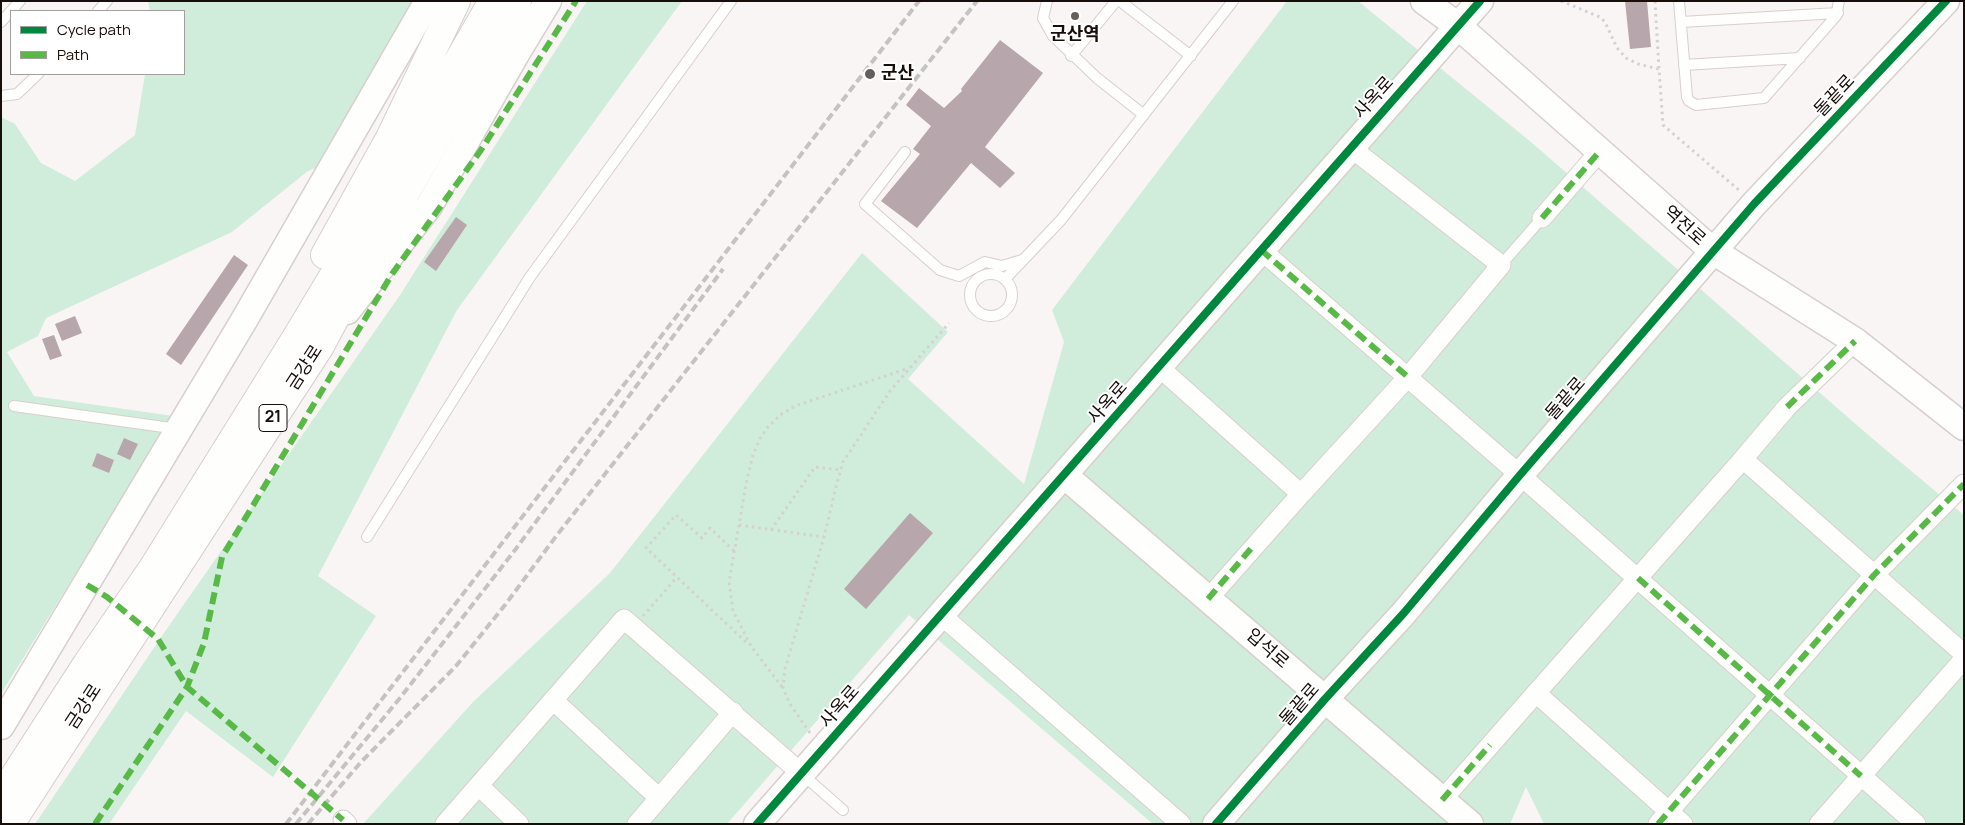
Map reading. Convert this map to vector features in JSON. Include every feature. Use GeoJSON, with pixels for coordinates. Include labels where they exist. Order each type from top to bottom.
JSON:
{"type":"FeatureCollection","features":[{"type":"Feature","properties":{"kind":"highway"},"geometry":{"type":"LineString","coordinates":[[130,602],[242,406],[390,138],[456,1]]}},
{"type":"Feature","properties":{"kind":"highway","name":"금강로"},"geometry":{"type":"LineString","coordinates":[[1,798],[87,664],[153,568],[364,225],[494,1]]}},
{"type":"Feature","properties":{"kind":"highway","name":"금강로"},"geometry":{"type":"LineString","coordinates":[[10,824],[320,346],[362,267],[517,1]]}},
{"type":"Feature","properties":{"kind":"street"},"geometry":{"type":"LineString","coordinates":[[1,726],[179,430],[428,1]]}},
{"type":"Feature","properties":{"kind":"street"},"geometry":{"type":"LineString","coordinates":[[320,346],[429,206],[548,1]]}},
{"type":"Feature","properties":{"kind":"street","name":"역전로"},"geometry":{"type":"LineString","coordinates":[[1424,1],[1458,26],[1712,251],[1855,341],[1964,427]]}},
{"type":"Feature","properties":{"kind":"street","name":"사옥로"},"geometry":{"type":"LineString","coordinates":[[757,824],[1480,1]]}},
{"type":"Feature","properties":{"kind":"street","name":"돌끝로"},"geometry":{"type":"LineString","coordinates":[[1216,824],[1325,699],[1403,614],[1712,251],[1946,1]]}},
{"type":"Feature","properties":{"kind":"street"},"geometry":{"type":"LineString","coordinates":[[1208,598],[1408,377],[1501,265],[1350,147]]}},
{"type":"Feature","properties":{"kind":"street"},"geometry":{"type":"LineString","coordinates":[[1542,218],[1600,151]]}},
{"type":"Feature","properties":{"kind":"street"},"geometry":{"type":"LineString","coordinates":[[1261,250],[1638,578],[1916,824]]}},
{"type":"Feature","properties":{"kind":"street"},"geometry":{"type":"LineString","coordinates":[[1442,800],[1787,407],[1855,341]]}},
{"type":"Feature","properties":{"kind":"street"},"geometry":{"type":"LineString","coordinates":[[1159,367],[1301,494]]}},
{"type":"Feature","properties":{"kind":"street"},"geometry":{"type":"LineString","coordinates":[[1743,459],[1964,654]]}},
{"type":"Feature","properties":{"kind":"street","name":"입석로"},"geometry":{"type":"LineString","coordinates":[[1064,475],[1470,824]]}},
{"type":"Feature","properties":{"kind":"street"},"geometry":{"type":"LineString","coordinates":[[1664,817],[1874,575],[1964,484]]}},
{"type":"Feature","properties":{"kind":"street"},"geometry":{"type":"LineString","coordinates":[[941,615],[1181,824]]}},
{"type":"Feature","properties":{"kind":"street"},"geometry":{"type":"LineString","coordinates":[[445,824],[624,619],[801,773]]}},
{"type":"Feature","properties":{"kind":"street"},"geometry":{"type":"LineString","coordinates":[[1819,824],[1964,659]]}},
{"type":"Feature","properties":{"kind":"street"},"geometry":{"type":"LineString","coordinates":[[1536,693],[1664,817],[1684,824]]}},
{"type":"Feature","properties":{"kind":"street"},"geometry":{"type":"LineString","coordinates":[[553,700],[659,798]]}},
{"type":"Feature","properties":{"kind":"street"},"geometry":{"type":"LineString","coordinates":[[637,824],[733,712]]}},
{"type":"Feature","properties":{"kind":"street"},"geometry":{"type":"LineString","coordinates":[[479,786],[519,824]]}},
{"type":"Feature","properties":{"kind":"lane"},"geometry":{"type":"LineString","coordinates":[[367,537],[530,277],[731,1]]}},
{"type":"Feature","properties":{"kind":"lane"},"geometry":{"type":"LineString","coordinates":[[1047,1],[1043,18],[1053,36],[1071,56],[1144,115]]}},
{"type":"Feature","properties":{"kind":"lane"},"geometry":{"type":"LineString","coordinates":[[1071,56],[1116,1]]}},
{"type":"Feature","properties":{"kind":"lane"},"geometry":{"type":"LineString","coordinates":[[1120,1],[1191,56]]}},
{"type":"Feature","properties":{"kind":"lane"},"geometry":{"type":"LineString","coordinates":[[1005,279],[1061,220],[1233,1]]}},
{"type":"Feature","properties":{"kind":"lane"},"geometry":{"type":"LineString","coordinates":[[1679,1],[1689,101],[1692,104],[1702,105],[1764,98],[1838,12],[1839,1]]}},
{"type":"Feature","properties":{"kind":"lane"},"geometry":{"type":"LineString","coordinates":[[1,22],[10,12]]}},
{"type":"Feature","properties":{"kind":"lane"},"geometry":{"type":"LineString","coordinates":[[1681,22],[1838,12]]}},
{"type":"Feature","properties":{"kind":"lane"},"geometry":{"type":"LineString","coordinates":[[1684,65],[1800,58]]}},
{"type":"Feature","properties":{"kind":"lane"},"geometry":{"type":"LineString","coordinates":[[1,96],[17,94],[37,75]]}},
{"type":"Feature","properties":{"kind":"lane"},"geometry":{"type":"LineString","coordinates":[[905,152],[865,204],[940,270],[959,276],[985,262],[1002,266],[1023,260]]}},
{"type":"Feature","properties":{"kind":"lane"},"geometry":{"type":"LineString","coordinates":[[1501,265],[1542,218]]}},
{"type":"Feature","properties":{"kind":"lane"},"geometry":{"type":"LineString","coordinates":[[988,274],[995,274],[1005,279],[1011,287],[1012,294],[1008,308],[1004,312],[990,317],[978,312],[973,307],[970,293],[975,280],[988,274]]}},
{"type":"Feature","properties":{"kind":"lane"},"geometry":{"type":"LineString","coordinates":[[14,406],[179,430]]}},
{"type":"Feature","properties":{"kind":"lane"},"geometry":{"type":"LineString","coordinates":[[801,773],[843,810]]}},
{"type":"Feature","properties":{"kind":"path"},"geometry":{"type":"LineString","coordinates":[[1561,1],[1600,17],[1605,22],[1617,48],[1626,58],[1638,64],[1659,69]]}},
{"type":"Feature","properties":{"kind":"path"},"geometry":{"type":"LineString","coordinates":[[1655,1],[1663,125],[1754,204]]}},
{"type":"Feature","properties":{"kind":"path"},"geometry":{"type":"LineString","coordinates":[[783,688],[785,669],[824,538],[843,462],[890,391],[949,323]]}},
{"type":"Feature","properties":{"kind":"path"},"geometry":{"type":"LineString","coordinates":[[751,646],[733,611],[729,582],[753,455],[760,439],[780,415],[795,406],[910,367]]}},
{"type":"Feature","properties":{"kind":"path"},"geometry":{"type":"LineString","coordinates":[[771,530],[815,467],[841,470]]}},
{"type":"Feature","properties":{"kind":"path"},"geometry":{"type":"LineString","coordinates":[[734,551],[710,528],[702,538],[676,515],[646,548],[751,646],[783,688],[790,704],[822,750]]}},
{"type":"Feature","properties":{"kind":"path"},"geometry":{"type":"LineString","coordinates":[[739,525],[824,538]]}},
{"type":"Feature","properties":{"kind":"path"},"geometry":{"type":"LineString","coordinates":[[634,627],[677,577]]}},
{"type":"Feature","properties":{"kind":"green space"},"geometry":{"type":"Polygon","coordinates":[[[148,1],[413,1],[326,164],[308,171],[232,232],[46,318],[38,336],[7,352],[34,396],[173,416],[1,694],[1,117],[15,124],[41,163],[75,181],[135,135],[145,75],[185,75],[185,10],[150,10],[148,1]]]}},
{"type":"Feature","properties":{"kind":"green space"},"geometry":{"type":"Polygon","coordinates":[[[587,1],[682,1],[457,310],[318,576],[376,616],[273,777],[186,711],[109,824],[35,824],[166,630],[400,295],[587,1]]]}},
{"type":"Feature","properties":{"kind":"green space"},"geometry":{"type":"Polygon","coordinates":[[[1287,1],[1358,1],[1531,142],[1873,439],[1964,515],[1964,824],[1544,824],[1526,787],[1510,824],[1153,824],[909,615],[727,824],[363,824],[473,702],[610,573],[862,253],[948,332],[908,379],[1024,484],[1064,342],[1052,310],[1287,1]]]}},
{"type":"Feature","properties":{"kind":"building"},"geometry":{"type":"Polygon","coordinates":[[[1625,1],[1647,1],[1651,47],[1630,49],[1625,1]]]}},
{"type":"Feature","properties":{"kind":"building"},"geometry":{"type":"Polygon","coordinates":[[[1000,40],[1043,73],[985,147],[1015,173],[1000,188],[971,163],[917,228],[881,201],[920,154],[913,149],[931,126],[906,105],[919,88],[944,108],[962,91],[961,89],[1000,40]]]}},
{"type":"Feature","properties":{"kind":"building"},"geometry":{"type":"Polygon","coordinates":[[[456,217],[467,225],[436,271],[424,262],[456,217]]]}},
{"type":"Feature","properties":{"kind":"building"},"geometry":{"type":"Polygon","coordinates":[[[234,255],[248,265],[181,365],[166,354],[234,255]]]}},
{"type":"Feature","properties":{"kind":"building"},"geometry":{"type":"Polygon","coordinates":[[[75,316],[82,333],[62,341],[55,324],[75,316]]]}},
{"type":"Feature","properties":{"kind":"building"},"geometry":{"type":"Polygon","coordinates":[[[54,335],[62,356],[50,360],[42,339],[54,335]]]}},
{"type":"Feature","properties":{"kind":"building"},"geometry":{"type":"Polygon","coordinates":[[[124,438],[138,444],[130,460],[117,454],[124,438]]]}},
{"type":"Feature","properties":{"kind":"building"},"geometry":{"type":"Polygon","coordinates":[[[97,453],[114,460],[109,473],[92,466],[97,453]]]}},
{"type":"Feature","properties":{"kind":"building"},"geometry":{"type":"Polygon","coordinates":[[[910,513],[933,533],[866,609],[844,589],[910,513]]]}},
{"type":"Feature","properties":{"kind":"railway"},"geometry":{"type":"LineString","coordinates":[[286,824],[919,1]]}},
{"type":"Feature","properties":{"kind":"railway"},"geometry":{"type":"LineString","coordinates":[[308,824],[361,762],[456,666],[977,1]]}},
{"type":"Feature","properties":{"kind":"railway"},"geometry":{"type":"LineString","coordinates":[[296,824],[400,698],[515,550],[723,269]]}},
{"type":"Feature","properties":{"kind":"marked path"},"geometry":{"type":"LineString","coordinates":[[95,824],[187,687],[204,643],[222,557],[392,274],[481,150],[576,1]]}},
{"type":"Feature","properties":{"kind":"marked path"},"geometry":{"type":"LineString","coordinates":[[1542,218],[1600,151]]}},
{"type":"Feature","properties":{"kind":"marked path"},"geometry":{"type":"LineString","coordinates":[[1261,250],[1408,377]]}},
{"type":"Feature","properties":{"kind":"marked path"},"geometry":{"type":"LineString","coordinates":[[1787,407],[1855,341]]}},
{"type":"Feature","properties":{"kind":"marked path"},"geometry":{"type":"LineString","coordinates":[[1658,824],[1874,575],[1964,484]]}},
{"type":"Feature","properties":{"kind":"marked path"},"geometry":{"type":"LineString","coordinates":[[1208,599],[1254,545]]}},
{"type":"Feature","properties":{"kind":"marked path"},"geometry":{"type":"LineString","coordinates":[[1638,578],[1861,776]]}},
{"type":"Feature","properties":{"kind":"marked path"},"geometry":{"type":"LineString","coordinates":[[87,585],[107,597],[158,639],[187,687],[343,820]]}},
{"type":"Feature","properties":{"kind":"marked path"},"geometry":{"type":"LineString","coordinates":[[1442,800],[1490,745]]}},
{"type":"Feature","properties":{"kind":"cycle path"},"geometry":{"type":"LineString","coordinates":[[757,824],[1480,1]]}},
{"type":"Feature","properties":{"kind":"cycle path"},"geometry":{"type":"LineString","coordinates":[[1216,824],[1325,699],[1403,614],[1520,475],[1754,204],[1946,1]]}},
{"type":"Feature","properties":{"kind":"place","name":"군산역"},"geometry":{"type":"Point","coordinates":[1075,16]}},
{"type":"Feature","properties":{"kind":"place","name":"군산"},"geometry":{"type":"Point","coordinates":[870,74]}}]}
